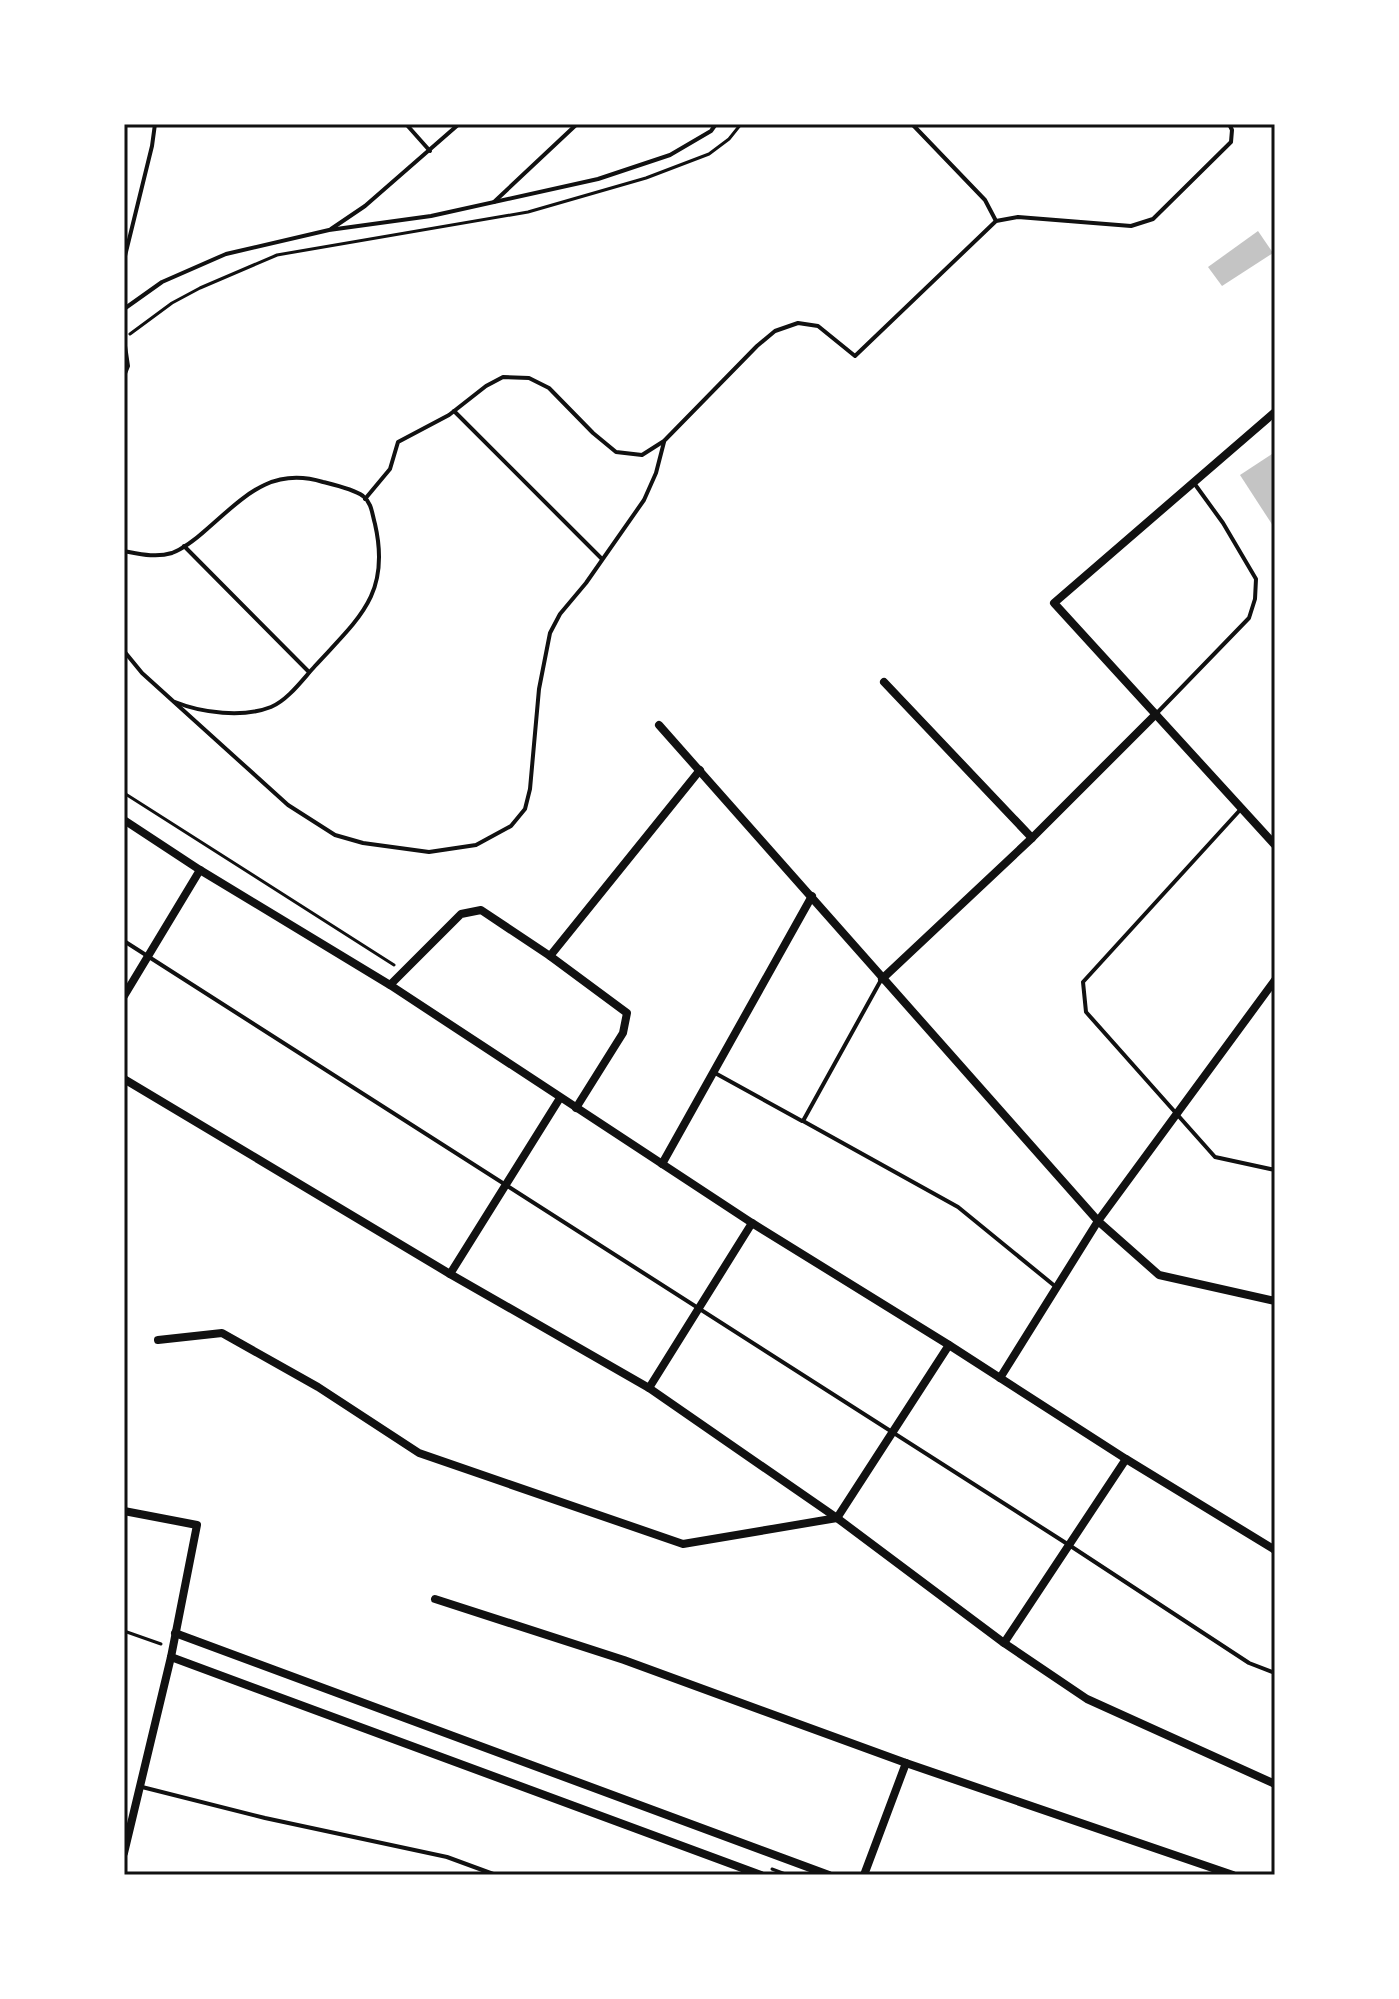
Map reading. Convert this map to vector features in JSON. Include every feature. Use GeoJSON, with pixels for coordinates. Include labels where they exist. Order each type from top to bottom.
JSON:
{"type":"FeatureCollection","features":[{"type":"Feature","properties":{"kind":"street"},"geometry":{"type":"LineString","coordinates":[[1275,412],[1054,603],[1275,845]]}},
{"type":"Feature","properties":{"kind":"street"},"geometry":{"type":"LineString","coordinates":[[884,682],[1032,838]]}},
{"type":"Feature","properties":{"kind":"street"},"geometry":{"type":"LineString","coordinates":[[882,979],[1032,838],[1156,714]]}},
{"type":"Feature","properties":{"kind":"street"},"geometry":{"type":"LineString","coordinates":[[659,725],[1098,1221],[1159,1275],[1275,1301]]}},
{"type":"Feature","properties":{"kind":"street"},"geometry":{"type":"LineString","coordinates":[[550,956],[700,770]]}},
{"type":"Feature","properties":{"kind":"street"},"geometry":{"type":"LineString","coordinates":[[124,820],[200,870],[390,985],[752,1223],[1275,1550]]}},
{"type":"Feature","properties":{"kind":"street"},"geometry":{"type":"LineString","coordinates":[[124,996],[200,870]]}},
{"type":"Feature","properties":{"kind":"street"},"geometry":{"type":"LineString","coordinates":[[662,1164],[812,896]]}},
{"type":"Feature","properties":{"kind":"street"},"geometry":{"type":"LineString","coordinates":[[390,985],[461,914],[481,910],[627,1013],[623,1033],[576,1108]]}},
{"type":"Feature","properties":{"kind":"street"},"geometry":{"type":"LineString","coordinates":[[1000,1378],[1098,1221],[1275,980]]}},
{"type":"Feature","properties":{"kind":"street"},"geometry":{"type":"LineString","coordinates":[[124,1079],[450,1274],[649,1388],[837,1518],[1004,1643],[1087,1699],[1275,1784]]}},
{"type":"Feature","properties":{"kind":"street"},"geometry":{"type":"LineString","coordinates":[[450,1274],[560,1098]]}},
{"type":"Feature","properties":{"kind":"street"},"geometry":{"type":"LineString","coordinates":[[649,1388],[752,1223]]}},
{"type":"Feature","properties":{"kind":"street"},"geometry":{"type":"LineString","coordinates":[[158,1340],[222,1333],[318,1387],[419,1453],[683,1544],[837,1518],[949,1345]]}},
{"type":"Feature","properties":{"kind":"street"},"geometry":{"type":"LineString","coordinates":[[1004,1643],[1126,1459]]}},
{"type":"Feature","properties":{"kind":"street"},"geometry":{"type":"LineString","coordinates":[[124,1511],[197,1525],[171,1657],[124,1853]]}},
{"type":"Feature","properties":{"kind":"street"},"geometry":{"type":"LineString","coordinates":[[435,1599],[624,1660],[906,1763],[1233,1875]]}},
{"type":"Feature","properties":{"kind":"street"},"geometry":{"type":"LineString","coordinates":[[175,1633],[829,1875]]}},
{"type":"Feature","properties":{"kind":"street"},"geometry":{"type":"LineString","coordinates":[[171,1657],[761,1875]]}},
{"type":"Feature","properties":{"kind":"street"},"geometry":{"type":"LineString","coordinates":[[864,1875],[906,1763]]}},
{"type":"Feature","properties":{"kind":"lane"},"geometry":{"type":"LineString","coordinates":[[124,260],[155,124]]}},
{"type":"Feature","properties":{"kind":"lane"},"geometry":{"type":"LineString","coordinates":[[406,124],[430,151]]}},
{"type":"Feature","properties":{"kind":"lane"},"geometry":{"type":"LineString","coordinates":[[329,230],[365,206],[459,124]]}},
{"type":"Feature","properties":{"kind":"lane"},"geometry":{"type":"LineString","coordinates":[[492,204],[577,124]]}},
{"type":"Feature","properties":{"kind":"lane"},"geometry":{"type":"LineString","coordinates":[[124,309],[162,282],[226,254],[329,230],[492,204],[598,179],[670,155],[711,131],[716,124]]}},
{"type":"Feature","properties":{"kind":"lane"},"geometry":{"type":"LineString","coordinates":[[912,124],[985,200],[996,221]]}},
{"type":"Feature","properties":{"kind":"lane"},"geometry":{"type":"LineString","coordinates":[[365,499],[390,469],[398,442],[454,411],[503,377],[529,378],[549,388],[616,452],[642,455],[664,441],[775,331],[798,323],[818,326],[855,356],[996,221],[1018,217],[1131,226],[1153,219],[1231,142],[1229,124]]}},
{"type":"Feature","properties":{"kind":"lane"},"geometry":{"type":"LineString","coordinates":[[124,339],[128,366],[124,376]]}},
{"type":"Feature","properties":{"kind":"lane"},"geometry":{"type":"LineString","coordinates":[[454,411],[602,559]]}},
{"type":"Feature","properties":{"kind":"lane"},"geometry":{"type":"LineString","coordinates":[[124,651],[142,673],[288,805],[335,835],[375,845],[429,852],[476,845],[511,826],[525,809],[530,789],[539,689],[550,633],[560,614],[586,583],[644,500],[656,473],[664,441]]}},
{"type":"Feature","properties":{"kind":"lane"},"geometry":{"type":"LineString","coordinates":[[124,551],[154,556],[173,552],[193,542],[243,496],[265,483],[302,476],[362,495],[370,504],[381,560],[377,583],[365,612],[289,693],[271,707],[232,713],[203,711],[172,701]]}},
{"type":"Feature","properties":{"kind":"lane"},"geometry":{"type":"LineString","coordinates":[[1156,714],[1249,618],[1255,599],[1256,579],[1223,523],[1194,483]]}},
{"type":"Feature","properties":{"kind":"lane"},"geometry":{"type":"LineString","coordinates":[[184,546],[309,672]]}},
{"type":"Feature","properties":{"kind":"lane"},"geometry":{"type":"LineString","coordinates":[[1242,808],[1083,982],[1086,1012],[1215,1157],[1275,1170]]}},
{"type":"Feature","properties":{"kind":"lane"},"geometry":{"type":"LineString","coordinates":[[124,941],[1249,1663],[1275,1673]]}},
{"type":"Feature","properties":{"kind":"lane"},"geometry":{"type":"LineString","coordinates":[[803,1121],[882,979]]}},
{"type":"Feature","properties":{"kind":"lane"},"geometry":{"type":"LineString","coordinates":[[713,1072],[958,1207],[1056,1287]]}},
{"type":"Feature","properties":{"kind":"lane"},"geometry":{"type":"LineString","coordinates":[[140,1786],[265,1818],[447,1857],[496,1875]]}},
{"type":"Feature","properties":{"kind":"path"},"geometry":{"type":"LineString","coordinates":[[124,339],[172,303],[277,255],[528,212],[646,178],[709,154],[729,139],[741,124]]}},
{"type":"Feature","properties":{"kind":"path"},"geometry":{"type":"LineString","coordinates":[[124,793],[404,972]]}},
{"type":"Feature","properties":{"kind":"building"},"geometry":{"type":"Polygon","coordinates":[[[1258,231],[1273,253],[1222,286],[1208,267],[1258,231]]]}},
{"type":"Feature","properties":{"kind":"building"},"geometry":{"type":"Polygon","coordinates":[[[1275,452],[1275,529],[1240,475],[1275,452]]]}}]}
